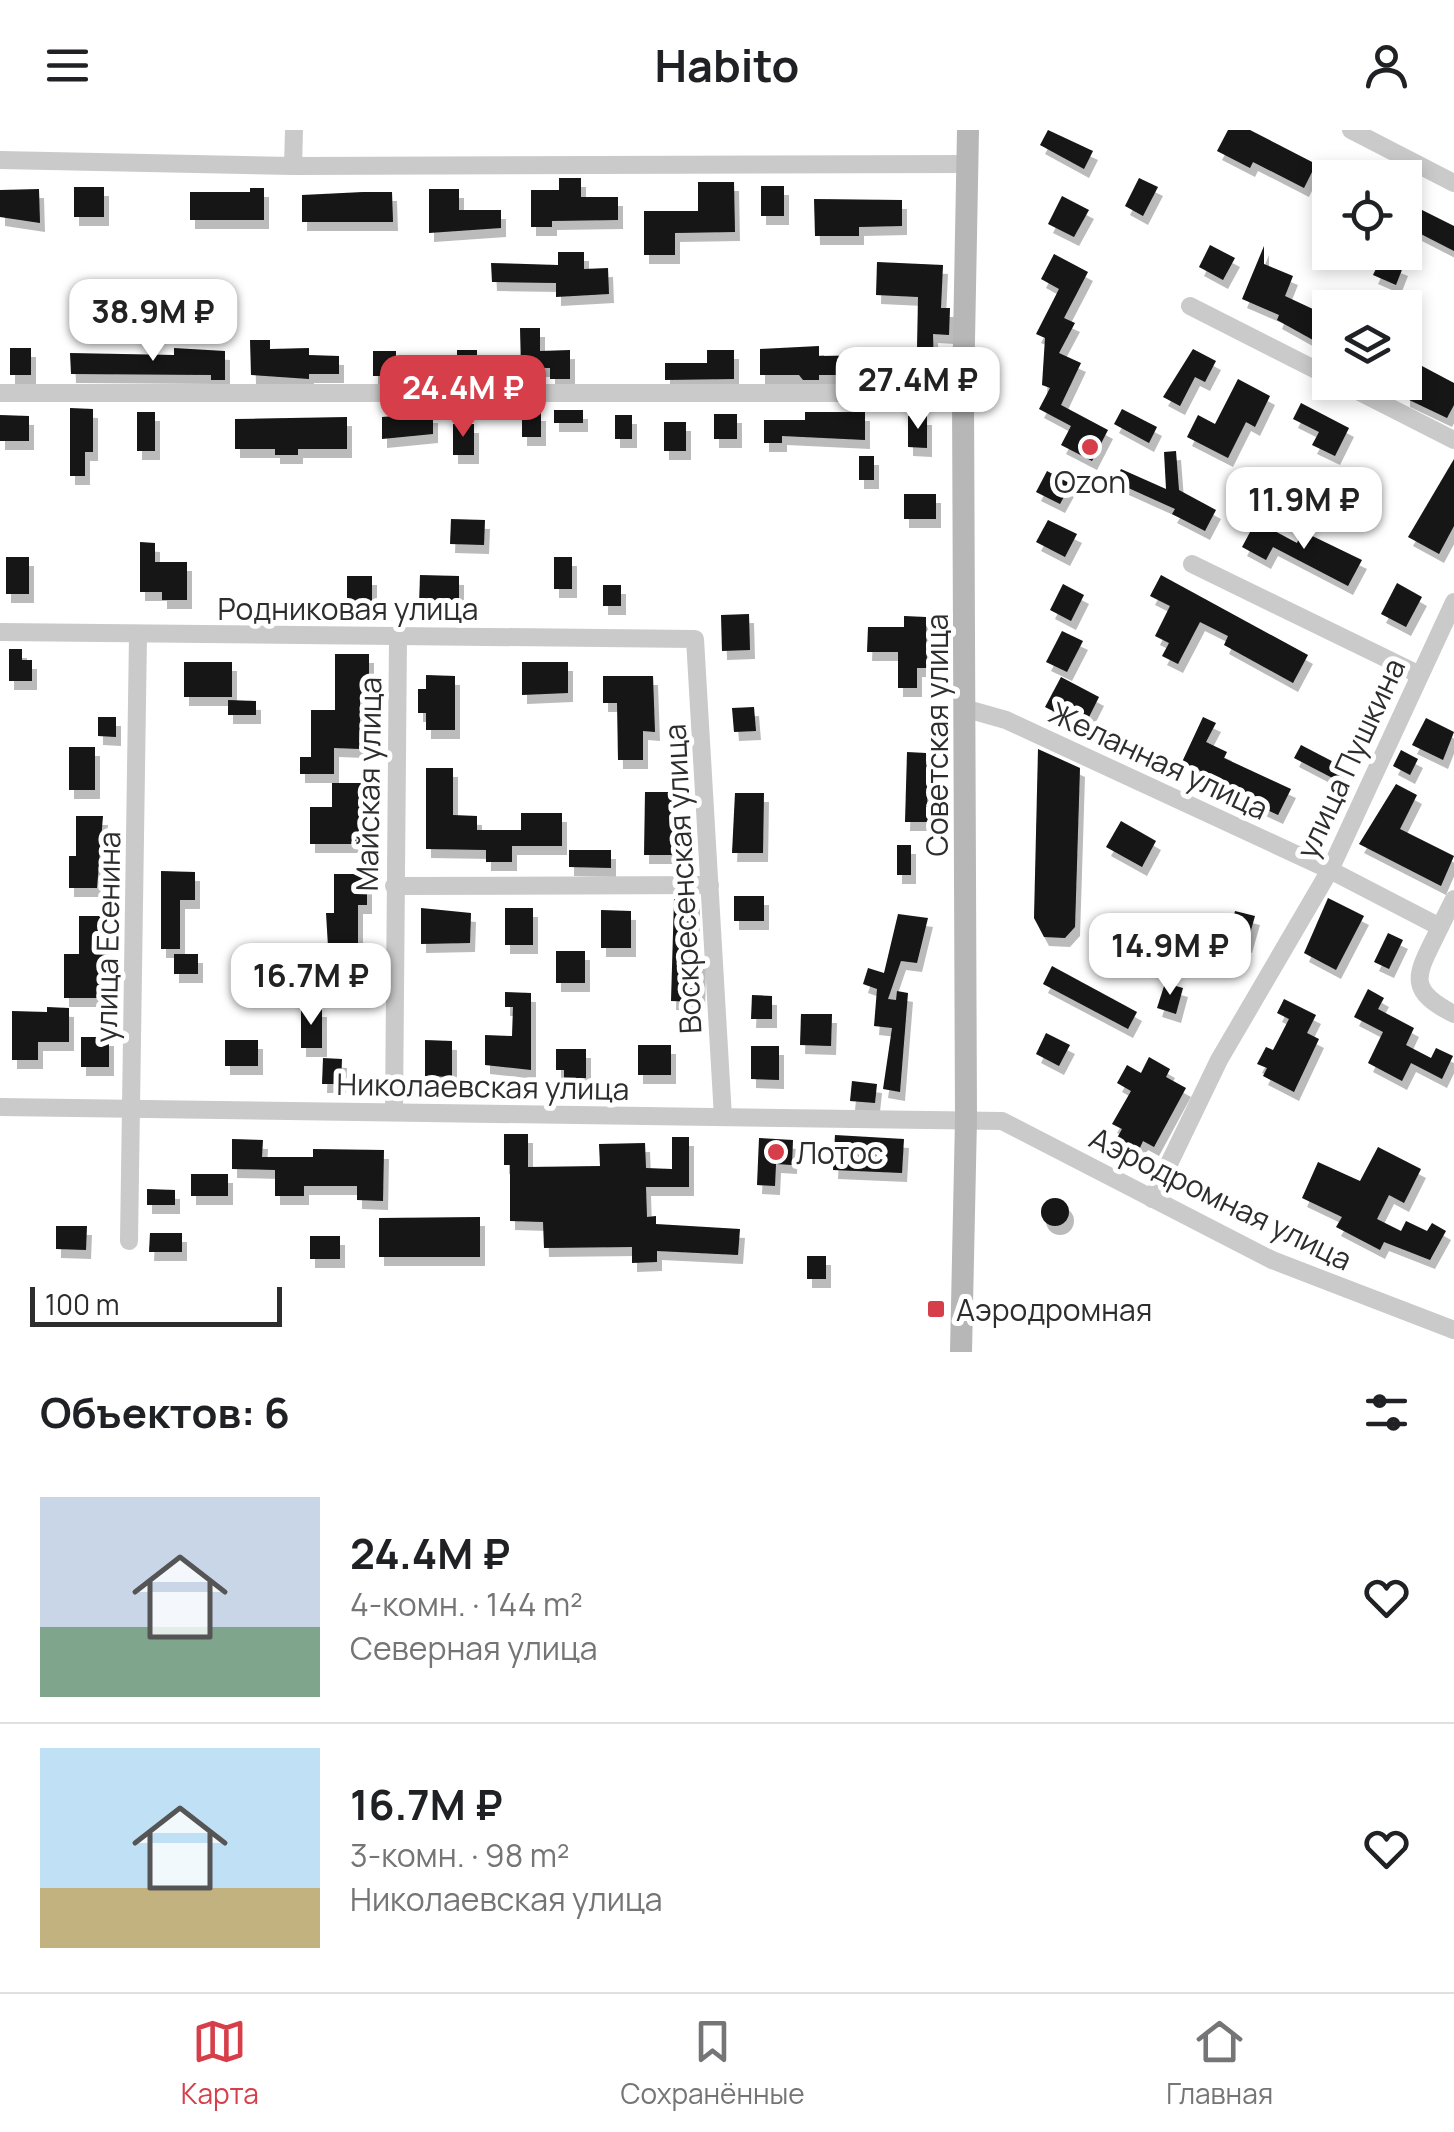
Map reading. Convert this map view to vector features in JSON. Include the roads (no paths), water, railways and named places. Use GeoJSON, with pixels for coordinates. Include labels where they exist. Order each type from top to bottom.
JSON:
{"type":"FeatureCollection","features":[{"type":"Feature","properties":{"kind":"main road","name":"Советская улица"},"geometry":{"type":"LineString","coordinates":[[961,1346],[966,1119],[963,393],[968,130]]}},
{"type":"Feature","properties":{"kind":"street"},"geometry":{"type":"LineString","coordinates":[[293,166],[294,130]]}},
{"type":"Feature","properties":{"kind":"street"},"geometry":{"type":"LineString","coordinates":[[1352,130],[1454,183]]}},
{"type":"Feature","properties":{"kind":"street"},"geometry":{"type":"LineString","coordinates":[[0,160],[293,166],[968,164]]}},
{"type":"Feature","properties":{"kind":"street"},"geometry":{"type":"LineString","coordinates":[[1190,306],[1312,369]]}},
{"type":"Feature","properties":{"kind":"street"},"geometry":{"type":"LineString","coordinates":[[0,393],[963,393]]}},
{"type":"Feature","properties":{"kind":"street"},"geometry":{"type":"LineString","coordinates":[[1375,400],[1454,440]]}},
{"type":"Feature","properties":{"kind":"street"},"geometry":{"type":"LineString","coordinates":[[1192,564],[1418,674]]}},
{"type":"Feature","properties":{"kind":"street","name":"улица Пушкина"},"geometry":{"type":"LineString","coordinates":[[1152,1199],[1219,1060],[1330,870],[1454,602]]}},
{"type":"Feature","properties":{"kind":"street","name":"Родниковая улица"},"geometry":{"type":"LineString","coordinates":[[0,632],[695,638]]}},
{"type":"Feature","properties":{"kind":"street","name":"улица Есенина"},"geometry":{"type":"LineString","coordinates":[[129,1241],[138,634]]}},
{"type":"Feature","properties":{"kind":"street","name":"Майская улица"},"geometry":{"type":"LineString","coordinates":[[394,1112],[398,636]]}},
{"type":"Feature","properties":{"kind":"street","name":"Воскресенская улица"},"geometry":{"type":"LineString","coordinates":[[695,638],[723,1117]]}},
{"type":"Feature","properties":{"kind":"street","name":"Желанная улица"},"geometry":{"type":"LineString","coordinates":[[967,709],[1006,720],[1330,870],[1440,928]]}},
{"type":"Feature","properties":{"kind":"street"},"geometry":{"type":"LineString","coordinates":[[394,886],[710,885]]}},
{"type":"Feature","properties":{"kind":"street"},"geometry":{"type":"LineString","coordinates":[[1454,899],[1418,972],[1419,988],[1428,1001],[1454,1014]]}},
{"type":"Feature","properties":{"kind":"street","name":"Николаевская улица"},"geometry":{"type":"LineString","coordinates":[[0,1107],[966,1119]]}},
{"type":"Feature","properties":{"kind":"street","name":"Аэродромная улица"},"geometry":{"type":"LineString","coordinates":[[966,1119],[1002,1120],[1272,1260],[1454,1330]]}},
{"type":"Feature","properties":{"kind":"place","name":"Ozon"},"geometry":{"type":"Point","coordinates":[1090,447]}},
{"type":"Feature","properties":{"kind":"place","name":"Лотос"},"geometry":{"type":"Point","coordinates":[776,1152]}},
{"type":"Feature","properties":{"kind":"place","name":"Аэродромная"},"geometry":{"type":"Point","coordinates":[936,1309]}}]}
